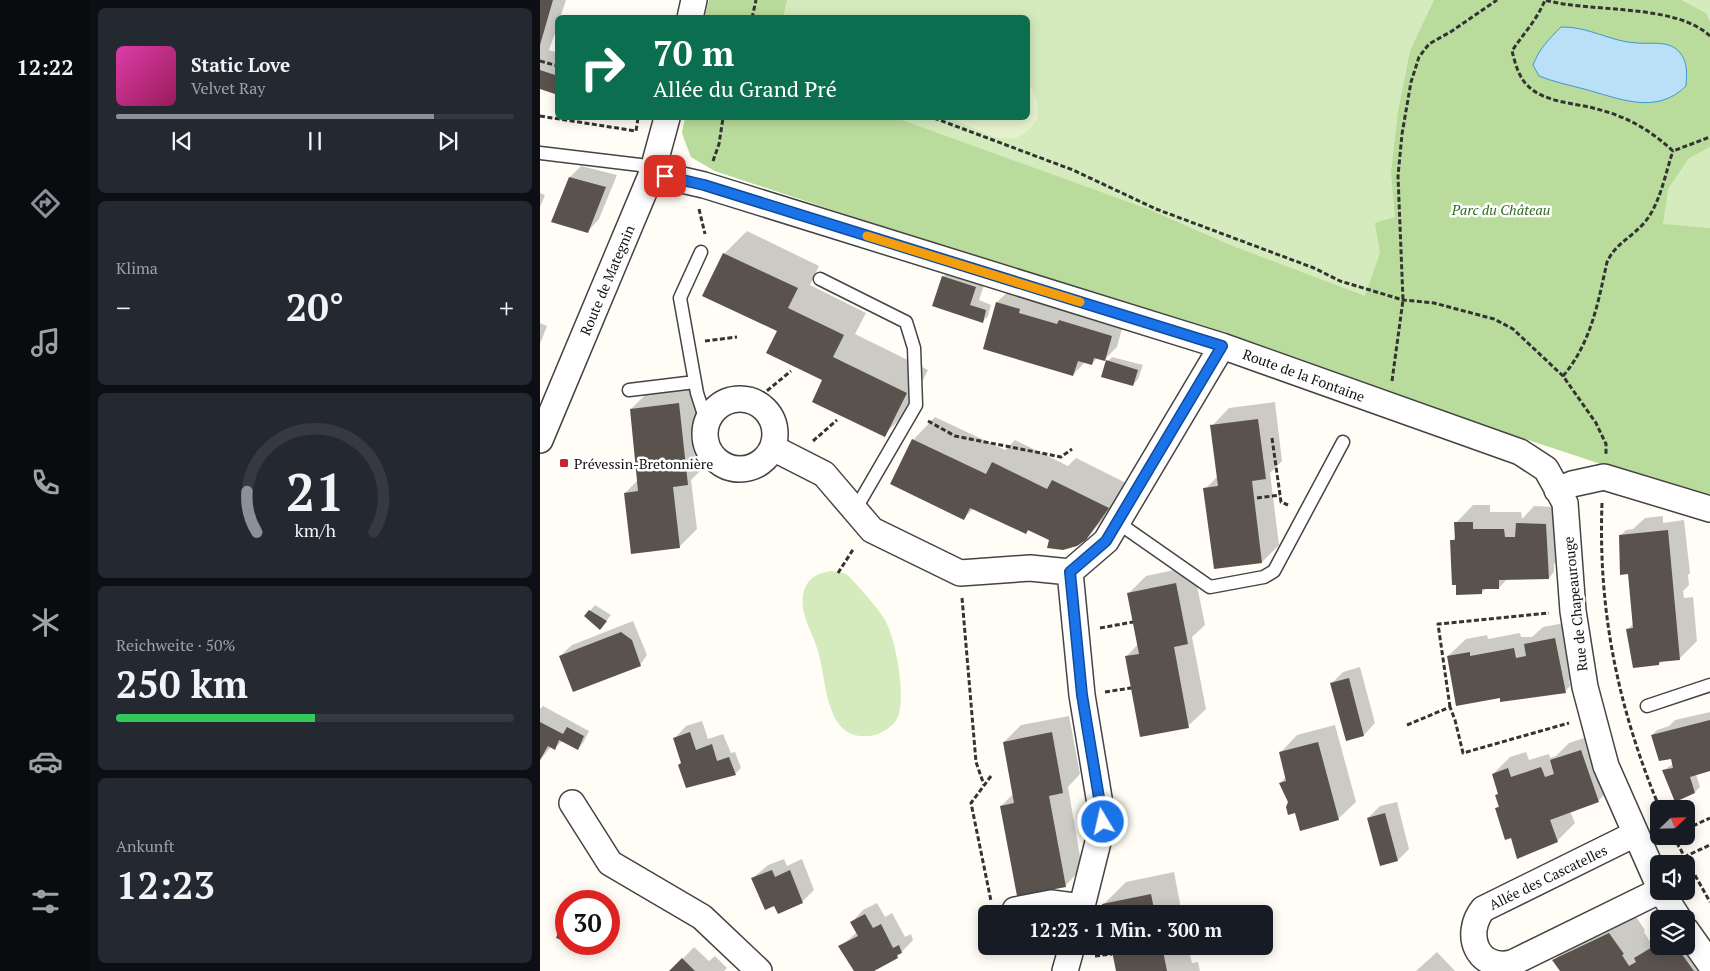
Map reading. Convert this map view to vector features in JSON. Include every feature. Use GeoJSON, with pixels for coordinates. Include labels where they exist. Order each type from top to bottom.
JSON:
{"type":"FeatureCollection","features":[{"type":"Feature","properties":{"kind":"street"},"geometry":{"type":"LineString","coordinates":[[691,15],[694,0]]}},
{"type":"Feature","properties":{"kind":"street","name":"Route de Mategnin"},"geometry":{"type":"LineString","coordinates":[[540,440],[652,173],[666,120]]}},
{"type":"Feature","properties":{"kind":"street","name":"Route de la Fontaine"},"geometry":{"type":"LineString","coordinates":[[652,173],[713,188],[1222,346],[1520,452],[1546,469],[1557,490]]}},
{"type":"Feature","properties":{"kind":"street"},"geometry":{"type":"LineString","coordinates":[[773,448],[824,474],[872,530],[960,574],[1030,568],[1070,572],[1106,541],[1222,346]]}},
{"type":"Feature","properties":{"kind":"street"},"geometry":{"type":"LineString","coordinates":[[735,399],[747,399],[759,404],[768,412],[774,423],[776,436],[773,448],[759,465],[747,469],[727,468],[716,461],[709,451],[705,439],[706,421],[720,404],[735,399]]}},
{"type":"Feature","properties":{"kind":"street"},"geometry":{"type":"LineString","coordinates":[[1557,490],[1572,484],[1604,477],[1706,507]]}},
{"type":"Feature","properties":{"kind":"street","name":"Rue de Chapeaurouge"},"geometry":{"type":"LineString","coordinates":[[1557,490],[1565,503],[1573,611],[1585,688],[1606,766],[1650,867]]}},
{"type":"Feature","properties":{"kind":"street"},"geometry":{"type":"LineString","coordinates":[[1070,572],[1075,633],[1103,822],[1082,905]]}},
{"type":"Feature","properties":{"kind":"street"},"geometry":{"type":"LineString","coordinates":[[572,803],[610,863],[702,917],[759,971]]}},
{"type":"Feature","properties":{"kind":"street","name":"Allée des Cascatelles"},"geometry":{"type":"LineString","coordinates":[[1634,834],[1483,909],[1477,917],[1473,930],[1474,944],[1482,956],[1493,964],[1513,967],[1650,896]]}},
{"type":"Feature","properties":{"kind":"street"},"geometry":{"type":"LineString","coordinates":[[1041,905],[1051,903],[1060,905]]}},
{"type":"Feature","properties":{"kind":"street"},"geometry":{"type":"LineString","coordinates":[[1695,943],[1710,964]]}},
{"type":"Feature","properties":{"kind":"street"},"geometry":{"type":"LineString","coordinates":[[1065,971],[1078,955]]}},
{"type":"Feature","properties":{"kind":"lane"},"geometry":{"type":"LineString","coordinates":[[540,153],[640,165],[652,173]]}},
{"type":"Feature","properties":{"kind":"lane"},"geometry":{"type":"LineString","coordinates":[[701,252],[680,298],[694,382],[706,421]]}},
{"type":"Feature","properties":{"kind":"lane"},"geometry":{"type":"LineString","coordinates":[[820,279],[906,322],[914,348],[916,405],[855,510]]}},
{"type":"Feature","properties":{"kind":"lane"},"geometry":{"type":"LineString","coordinates":[[629,390],[694,382]]}},
{"type":"Feature","properties":{"kind":"lane"},"geometry":{"type":"LineString","coordinates":[[1117,522],[1210,587],[1264,578],[1274,571],[1343,442]]}},
{"type":"Feature","properties":{"kind":"lane"},"geometry":{"type":"LineString","coordinates":[[1647,706],[1710,685]]}},
{"type":"Feature","properties":{"kind":"path"},"geometry":{"type":"LineString","coordinates":[[753,15],[756,0]]}},
{"type":"Feature","properties":{"kind":"path"},"geometry":{"type":"LineString","coordinates":[[1386,404],[1394,372],[1403,300],[1398,176],[1411,82],[1419,57],[1429,44],[1452,31],[1497,0]]}},
{"type":"Feature","properties":{"kind":"path"},"geometry":{"type":"LineString","coordinates":[[1673,152],[1653,132],[1628,119],[1593,108],[1570,104],[1543,95],[1528,86],[1517,68],[1512,52],[1521,36],[1534,23],[1545,0],[1567,6],[1595,6],[1675,18],[1710,36]]}},
{"type":"Feature","properties":{"kind":"path"},"geometry":{"type":"LineString","coordinates":[[540,62],[555,65]]}},
{"type":"Feature","properties":{"kind":"path"},"geometry":{"type":"LineString","coordinates":[[540,116],[555,118]]}},
{"type":"Feature","properties":{"kind":"path"},"geometry":{"type":"LineString","coordinates":[[566,120],[636,131],[638,120]]}},
{"type":"Feature","properties":{"kind":"path"},"geometry":{"type":"LineString","coordinates":[[712,164],[719,144],[723,120]]}},
{"type":"Feature","properties":{"kind":"path"},"geometry":{"type":"LineString","coordinates":[[939,120],[1073,170],[1156,209],[1314,268],[1340,281],[1403,300],[1434,303],[1494,319],[1513,329],[1563,376],[1587,407],[1606,444],[1601,528],[1606,605],[1623,707],[1637,754],[1656,800]]}},
{"type":"Feature","properties":{"kind":"path"},"geometry":{"type":"LineString","coordinates":[[1563,376],[1579,352],[1594,321],[1607,262],[1611,253],[1617,245],[1645,223],[1656,203],[1673,152],[1710,137]]}},
{"type":"Feature","properties":{"kind":"path"},"geometry":{"type":"LineString","coordinates":[[698,202],[708,242],[701,252]]}},
{"type":"Feature","properties":{"kind":"path"},"geometry":{"type":"LineString","coordinates":[[687,343],[737,337]]}},
{"type":"Feature","properties":{"kind":"path"},"geometry":{"type":"LineString","coordinates":[[759,404],[763,394],[791,372]]}},
{"type":"Feature","properties":{"kind":"path"},"geometry":{"type":"LineString","coordinates":[[912,412],[955,436],[1061,456],[1072,449]]}},
{"type":"Feature","properties":{"kind":"path"},"geometry":{"type":"LineString","coordinates":[[796,460],[810,444],[837,420]]}},
{"type":"Feature","properties":{"kind":"path"},"geometry":{"type":"LineString","coordinates":[[1272,438],[1281,502],[1306,514]]}},
{"type":"Feature","properties":{"kind":"path"},"geometry":{"type":"LineString","coordinates":[[1257,498],[1280,495]]}},
{"type":"Feature","properties":{"kind":"path"},"geometry":{"type":"LineString","coordinates":[[960,574],[976,762],[984,785]]}},
{"type":"Feature","properties":{"kind":"path"},"geometry":{"type":"LineString","coordinates":[[1592,716],[1463,753],[1456,720],[1450,707],[1438,624],[1573,611],[1606,605]]}},
{"type":"Feature","properties":{"kind":"path"},"geometry":{"type":"LineString","coordinates":[[1075,633],[1133,622]]}},
{"type":"Feature","properties":{"kind":"path"},"geometry":{"type":"LineString","coordinates":[[1623,707],[1632,705]]}},
{"type":"Feature","properties":{"kind":"path"},"geometry":{"type":"LineString","coordinates":[[1408,725],[1450,707]]}},
{"type":"Feature","properties":{"kind":"path"},"geometry":{"type":"LineString","coordinates":[[991,776],[971,803],[991,901],[1002,905]]}},
{"type":"Feature","properties":{"kind":"path"},"geometry":{"type":"LineString","coordinates":[[1695,825],[1710,818]]}},
{"type":"Feature","properties":{"kind":"path"},"geometry":{"type":"LineString","coordinates":[[1688,855],[1710,845]]}},
{"type":"Feature","properties":{"kind":"path"},"geometry":{"type":"LineString","coordinates":[[1695,876],[1710,902]]}},
{"type":"Feature","properties":{"kind":"green space","name":"Parc du Château"},"geometry":{"type":"Polygon","coordinates":[[[709,0],[1710,0],[1710,500],[715,171],[691,157],[682,133],[685,120],[1030,120],[1030,15],[705,15],[709,0]]]}},
{"type":"Feature","properties":{"kind":"green space"},"geometry":{"type":"Polygon","coordinates":[[[709,0],[787,0],[783,15],[705,15],[709,0]]]}},
{"type":"Feature","properties":{"kind":"green space","name":"Parc du Château"},"geometry":{"type":"Polygon","coordinates":[[[1434,0],[1681,0],[1706,13],[1710,22],[1710,147],[1689,158],[1668,189],[1663,224],[1710,228],[1710,500],[715,171],[691,157],[682,133],[685,120],[902,120],[1148,209],[1230,245],[1365,296],[1380,253],[1375,223],[1395,217],[1391,172],[1398,112],[1410,51],[1434,0]]]}},
{"type":"Feature","properties":{"kind":"green space"},"geometry":{"type":"Polygon","coordinates":[[[1030,88],[1036,96],[1038,118],[1027,132],[1021,136],[1010,138],[1001,138],[983,133],[954,120],[1030,120],[1030,88]]]}},
{"type":"Feature","properties":{"kind":"green space"},"geometry":{"type":"Polygon","coordinates":[[[831,571],[846,574],[860,588],[883,616],[893,640],[900,679],[901,704],[895,722],[882,732],[874,735],[860,736],[848,733],[833,714],[818,651],[803,610],[803,596],[806,586],[812,578],[831,571]]]}},
{"type":"Feature","properties":{"kind":"water"},"geometry":{"type":"Polygon","coordinates":[[[1561,27],[1581,29],[1627,42],[1671,46],[1679,52],[1684,60],[1686,86],[1674,95],[1650,103],[1610,97],[1539,76],[1533,65],[1535,59],[1561,27]]]}},
{"type":"Feature","properties":{"kind":"building"},"geometry":{"type":"Polygon","coordinates":[[[540,0],[553,0],[540,45],[540,0]]]}},
{"type":"Feature","properties":{"kind":"building"},"geometry":{"type":"Polygon","coordinates":[[[540,70],[555,75],[555,94],[540,89],[540,70]]]}},
{"type":"Feature","properties":{"kind":"building"},"geometry":{"type":"Polygon","coordinates":[[[569,177],[606,187],[588,233],[551,222],[569,177]]]}},
{"type":"Feature","properties":{"kind":"building"},"geometry":{"type":"Polygon","coordinates":[[[723,253],[798,288],[788,308],[844,335],[833,357],[907,393],[885,437],[812,402],[822,380],[766,353],[777,331],[702,296],[723,253]]]}},
{"type":"Feature","properties":{"kind":"building"},"geometry":{"type":"Polygon","coordinates":[[[942,276],[976,287],[970,305],[986,310],[983,323],[932,306],[942,276]]]}},
{"type":"Feature","properties":{"kind":"building"},"geometry":{"type":"Polygon","coordinates":[[[996,302],[1020,309],[1019,313],[1057,324],[1059,320],[1112,336],[1105,361],[1094,358],[1092,365],[1078,361],[1073,376],[983,349],[996,302]]]}},
{"type":"Feature","properties":{"kind":"building"},"geometry":{"type":"Polygon","coordinates":[[[1106,360],[1138,370],[1133,386],[1101,377],[1106,360]]]}},
{"type":"Feature","properties":{"kind":"building"},"geometry":{"type":"Polygon","coordinates":[[[679,403],[688,485],[673,487],[680,548],[631,554],[624,493],[638,491],[630,409],[679,403]]]}},
{"type":"Feature","properties":{"kind":"building"},"geometry":{"type":"Polygon","coordinates":[[[1258,419],[1266,479],[1252,481],[1262,563],[1214,569],[1203,488],[1218,486],[1210,425],[1258,419]]]}},
{"type":"Feature","properties":{"kind":"building"},"geometry":{"type":"Polygon","coordinates":[[[912,439],[986,474],[992,462],[1047,489],[1052,480],[1109,508],[1086,540],[1077,546],[1063,550],[1047,548],[1049,540],[1028,530],[1026,534],[970,508],[964,520],[890,484],[912,439]]]}},
{"type":"Feature","properties":{"kind":"building"},"geometry":{"type":"Polygon","coordinates":[[[1454,522],[1473,522],[1473,529],[1504,529],[1505,537],[1515,537],[1516,523],[1546,524],[1549,579],[1499,580],[1499,589],[1482,589],[1482,594],[1456,595],[1456,585],[1452,585],[1450,540],[1455,540],[1454,522]]]}},
{"type":"Feature","properties":{"kind":"building"},"geometry":{"type":"Polygon","coordinates":[[[1668,530],[1680,660],[1659,662],[1659,665],[1633,668],[1626,629],[1633,628],[1628,574],[1620,575],[1619,535],[1668,530]]]}},
{"type":"Feature","properties":{"kind":"building"},"geometry":{"type":"Polygon","coordinates":[[[1176,583],[1188,644],[1174,647],[1189,728],[1140,737],[1125,656],[1139,654],[1127,593],[1176,583]]]}},
{"type":"Feature","properties":{"kind":"building"},"geometry":{"type":"Polygon","coordinates":[[[589,610],[607,621],[600,630],[584,616],[589,610]]]}},
{"type":"Feature","properties":{"kind":"building"},"geometry":{"type":"Polygon","coordinates":[[[621,632],[632,640],[641,666],[573,692],[559,656],[621,632]]]}},
{"type":"Feature","properties":{"kind":"building"},"geometry":{"type":"Polygon","coordinates":[[[1555,638],[1566,693],[1500,702],[1500,698],[1456,706],[1447,656],[1470,652],[1470,656],[1514,648],[1516,658],[1526,656],[1524,644],[1555,638]]]}},
{"type":"Feature","properties":{"kind":"building"},"geometry":{"type":"Polygon","coordinates":[[[1349,678],[1364,736],[1346,741],[1330,683],[1349,678]]]}},
{"type":"Feature","properties":{"kind":"building"},"geometry":{"type":"Polygon","coordinates":[[[1710,720],[1710,771],[1690,777],[1695,793],[1679,800],[1674,800],[1662,770],[1673,768],[1671,759],[1659,761],[1651,735],[1710,720]]]}},
{"type":"Feature","properties":{"kind":"building"},"geometry":{"type":"Polygon","coordinates":[[[540,722],[563,734],[567,727],[584,736],[578,750],[559,740],[555,750],[548,746],[540,760],[540,722]]]}},
{"type":"Feature","properties":{"kind":"building"},"geometry":{"type":"Polygon","coordinates":[[[690,732],[696,750],[712,744],[717,761],[729,757],[736,775],[686,788],[678,765],[681,763],[673,738],[690,732]]]}},
{"type":"Feature","properties":{"kind":"building"},"geometry":{"type":"Polygon","coordinates":[[[1052,732],[1063,793],[1049,796],[1066,887],[1017,896],[1000,806],[1014,803],[1003,742],[1052,732]]]}},
{"type":"Feature","properties":{"kind":"building"},"geometry":{"type":"Polygon","coordinates":[[[1318,742],[1339,820],[1300,831],[1295,813],[1288,815],[1286,807],[1288,802],[1279,783],[1286,781],[1279,752],[1318,742]]]}},
{"type":"Feature","properties":{"kind":"building"},"geometry":{"type":"Polygon","coordinates":[[[1581,750],[1599,802],[1550,820],[1558,842],[1517,859],[1511,838],[1505,840],[1495,808],[1499,807],[1495,795],[1498,794],[1492,774],[1508,768],[1511,777],[1541,767],[1545,777],[1554,774],[1550,760],[1581,750]]]}},
{"type":"Feature","properties":{"kind":"building"},"geometry":{"type":"Polygon","coordinates":[[[1385,813],[1398,861],[1380,866],[1367,818],[1385,813]]]}},
{"type":"Feature","properties":{"kind":"building"},"geometry":{"type":"Polygon","coordinates":[[[772,870],[775,877],[790,870],[803,903],[778,914],[774,906],[765,910],[751,878],[772,870]]]}},
{"type":"Feature","properties":{"kind":"building"},"geometry":{"type":"Polygon","coordinates":[[[1151,894],[1153,905],[1102,905],[1151,894]]]}},
{"type":"Feature","properties":{"kind":"building"},"geometry":{"type":"Polygon","coordinates":[[[865,914],[873,928],[881,924],[893,948],[899,945],[902,953],[897,955],[898,958],[874,971],[854,971],[838,946],[858,936],[850,922],[865,914]]]}},
{"type":"Feature","properties":{"kind":"building"},"geometry":{"type":"Polygon","coordinates":[[[1609,933],[1624,954],[1622,955],[1629,966],[1636,962],[1634,958],[1650,948],[1650,955],[1682,955],[1694,971],[1560,971],[1552,960],[1609,933]]]}},
{"type":"Feature","properties":{"kind":"building"},"geometry":{"type":"Polygon","coordinates":[[[1113,955],[1164,955],[1167,971],[1116,971],[1113,955]]]}},
{"type":"Feature","properties":{"kind":"building"},"geometry":{"type":"Polygon","coordinates":[[[682,958],[695,971],[669,971],[682,958]]]}},
{"type":"Feature","properties":{"kind":"slow traffic"},"geometry":{"type":"LineString","coordinates":[[867,236],[1080,302]]}},
{"type":"Feature","properties":{"kind":"place","name":"Prévessin-Bretonnière"},"geometry":{"type":"Point","coordinates":[564,463]}},
{"type":"Feature","properties":{"kind":"route"},"geometry":{"type":"LineString","coordinates":[[665,176],[704,185],[1222,346],[1106,541],[1070,572],[1082,695],[1103,822]]}}]}
